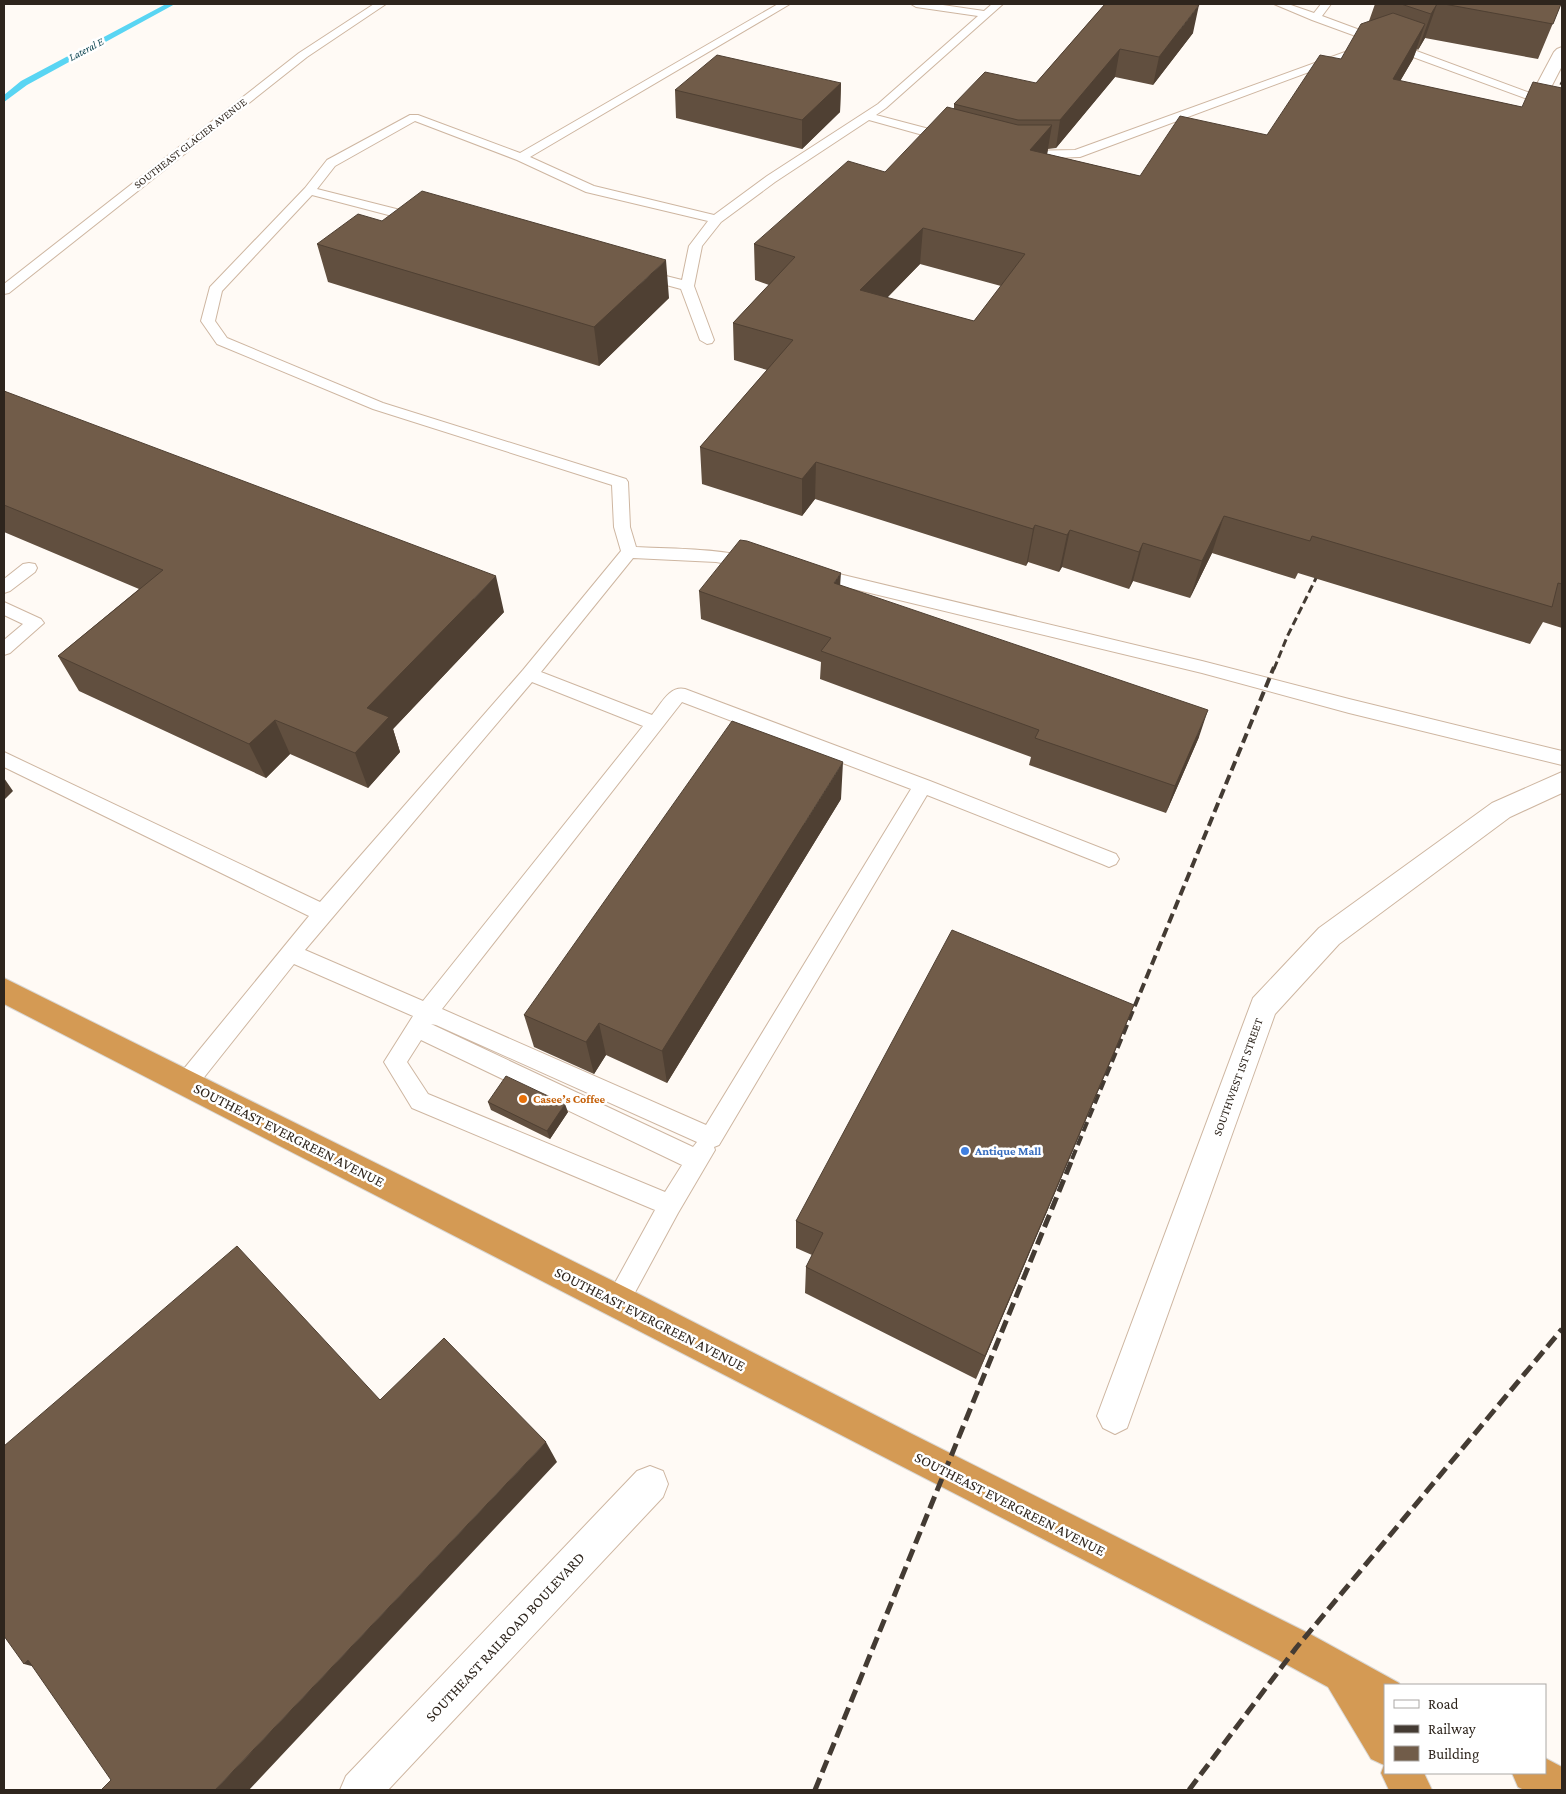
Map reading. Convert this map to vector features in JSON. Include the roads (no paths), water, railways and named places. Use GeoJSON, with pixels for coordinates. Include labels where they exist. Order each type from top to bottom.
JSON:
{"type":"FeatureCollection","features":[{"type":"Feature","properties":{"kind":"highway","name":"SOUTHEAST EVERGREEN AVENUE"},"geometry":{"type":"LineString","coordinates":[[4,990],[617,1301],[899,1448],[1296,1648],[1343,1676],[1384,1696]]}},
{"type":"Feature","properties":{"kind":"highway"},"geometry":{"type":"LineString","coordinates":[[1343,1676],[1384,1743]]}},
{"type":"Feature","properties":{"kind":"highway"},"geometry":{"type":"LineString","coordinates":[[1403,1774],[1412,1790]]}},
{"type":"Feature","properties":{"kind":"highway"},"geometry":{"type":"LineString","coordinates":[[1534,1774],[1562,1788]]}},
{"type":"Feature","properties":{"kind":"street"},"geometry":{"type":"LineString","coordinates":[[1562,52],[1537,99],[1562,110]]}},
{"type":"Feature","properties":{"kind":"street","name":"SOUTHWEST 1ST STREET"},"geometry":{"type":"LineString","coordinates":[[1115,1416],[1263,1007],[1329,936],[1501,810],[1562,782]]}},
{"type":"Feature","properties":{"kind":"street","name":"SOUTHEAST RAILROAD BOULEVARD"},"geometry":{"type":"LineString","coordinates":[[360,1790],[650,1484]]}},
{"type":"Feature","properties":{"kind":"lane","name":"SOUTHEAST GLACIER AVENUE"},"geometry":{"type":"LineString","coordinates":[[4,290],[303,55],[382,4]]}},
{"type":"Feature","properties":{"kind":"lane"},"geometry":{"type":"LineString","coordinates":[[521,157],[785,4]]}},
{"type":"Feature","properties":{"kind":"lane"},"geometry":{"type":"LineString","coordinates":[[916,4],[986,14]]}},
{"type":"Feature","properties":{"kind":"lane"},"geometry":{"type":"LineString","coordinates":[[707,340],[687,286],[696,246],[716,219],[771,179],[882,106],[998,4]]}},
{"type":"Feature","properties":{"kind":"lane"},"geometry":{"type":"LineString","coordinates":[[1279,4],[1537,99]]}},
{"type":"Feature","properties":{"kind":"lane"},"geometry":{"type":"LineString","coordinates":[[1316,18],[1326,4]]}},
{"type":"Feature","properties":{"kind":"lane"},"geometry":{"type":"LineString","coordinates":[[1014,156],[1076,154],[1381,42]]}},
{"type":"Feature","properties":{"kind":"lane"},"geometry":{"type":"LineString","coordinates":[[867,116],[959,141]]}},
{"type":"Feature","properties":{"kind":"lane"},"geometry":{"type":"LineString","coordinates":[[629,552],[622,527],[620,482],[378,406],[222,342],[208,321],[216,290],[309,191],[331,162],[414,117],[521,157],[590,190],[716,219]]}},
{"type":"Feature","properties":{"kind":"lane"},"geometry":{"type":"LineString","coordinates":[[309,191],[435,223]]}},
{"type":"Feature","properties":{"kind":"lane"},"geometry":{"type":"LineString","coordinates":[[629,271],[687,286]]}},
{"type":"Feature","properties":{"kind":"lane"},"geometry":{"type":"LineString","coordinates":[[629,552],[716,556],[764,565]]}},
{"type":"Feature","properties":{"kind":"lane"},"geometry":{"type":"LineString","coordinates":[[186,1083],[323,913],[529,674],[629,552]]}},
{"type":"Feature","properties":{"kind":"lane"},"geometry":{"type":"LineString","coordinates":[[4,587],[29,568]]}},
{"type":"Feature","properties":{"kind":"lane"},"geometry":{"type":"LineString","coordinates":[[792,570],[1202,667],[1349,706],[1562,758]]}},
{"type":"Feature","properties":{"kind":"lane"},"geometry":{"type":"LineString","coordinates":[[4,608],[35,623],[4,649]]}},
{"type":"Feature","properties":{"kind":"lane"},"geometry":{"type":"LineString","coordinates":[[529,674],[656,724]]}},
{"type":"Feature","properties":{"kind":"lane"},"geometry":{"type":"LineString","coordinates":[[670,1205],[420,1101],[395,1062],[422,1020],[679,694],[923,786],[1109,859]]}},
{"type":"Feature","properties":{"kind":"lane"},"geometry":{"type":"LineString","coordinates":[[4,759],[323,913]]}},
{"type":"Feature","properties":{"kind":"lane"},"geometry":{"type":"LineString","coordinates":[[617,1301],[670,1205],[923,786]]}},
{"type":"Feature","properties":{"kind":"lane"},"geometry":{"type":"LineString","coordinates":[[291,953],[698,1161]]}},
{"type":"Feature","properties":{"kind":"lane"},"geometry":{"type":"LineString","coordinates":[[422,1020],[711,1138]]}},
{"type":"Feature","properties":{"kind":"waterway","name":"Lateral E"},"geometry":{"type":"LineString","coordinates":[[4,99],[24,83],[171,4]]}},
{"type":"Feature","properties":{"kind":"railway"},"geometry":{"type":"LineString","coordinates":[[1553,100],[1562,82]]}},
{"type":"Feature","properties":{"kind":"railway"},"geometry":{"type":"LineString","coordinates":[[1274,669],[1287,637],[1322,566]]}},
{"type":"Feature","properties":{"kind":"railway"},"geometry":{"type":"LineString","coordinates":[[1072,1159],[1274,667]]}},
{"type":"Feature","properties":{"kind":"railway"},"geometry":{"type":"LineString","coordinates":[[815,1790],[1073,1157]]}},
{"type":"Feature","properties":{"kind":"railway"},"geometry":{"type":"LineString","coordinates":[[1189,1790],[1296,1648],[1562,1329]]}},
{"type":"Feature","properties":{"kind":"place","name":"Casee’s Coffee"},"geometry":{"type":"Point","coordinates":[523,1099]}},
{"type":"Feature","properties":{"kind":"place","name":"Antique Mall"},"geometry":{"type":"Point","coordinates":[965,1151]}}]}
